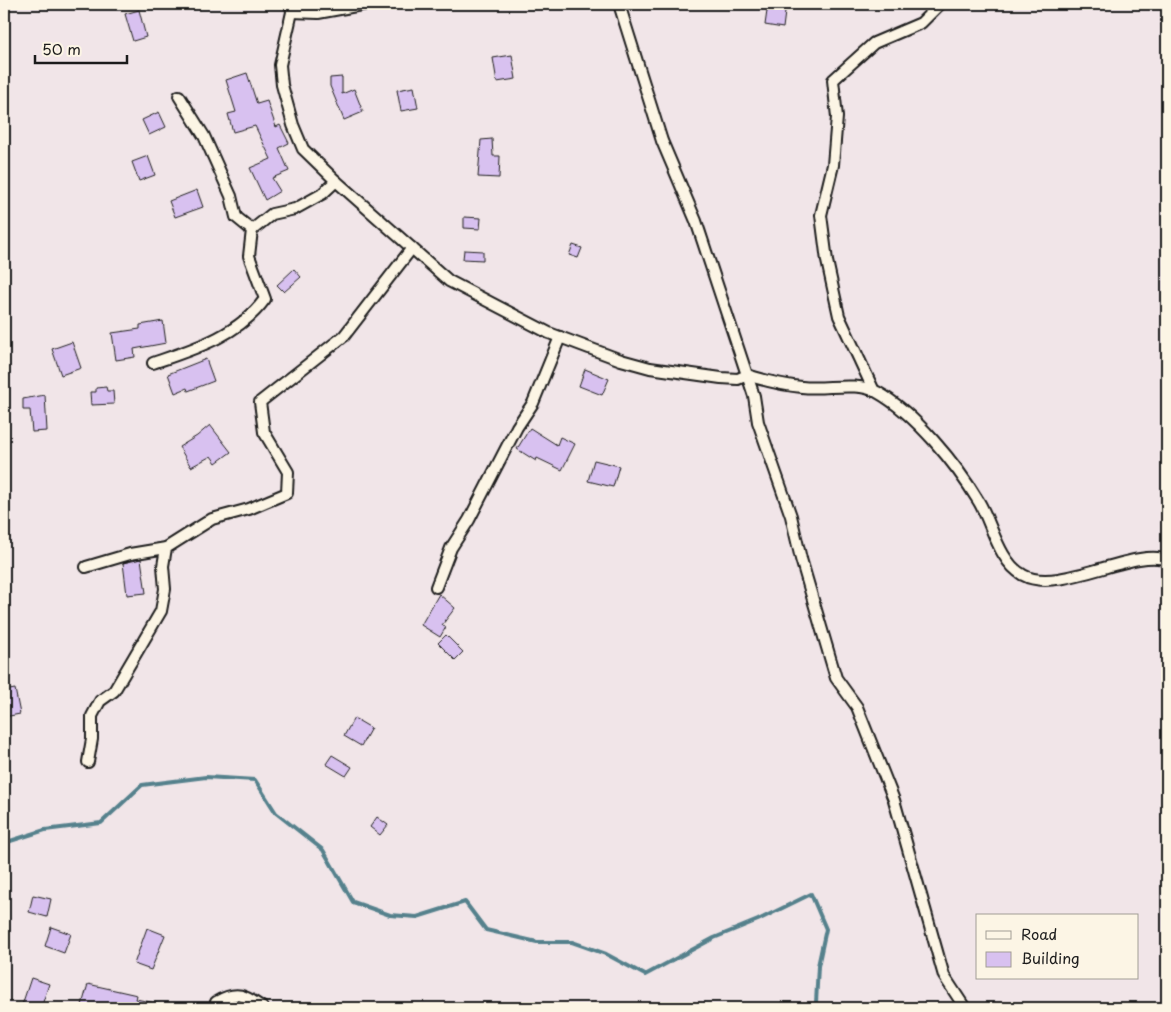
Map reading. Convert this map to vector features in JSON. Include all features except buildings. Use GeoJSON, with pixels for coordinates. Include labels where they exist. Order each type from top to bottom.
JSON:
{"type":"FeatureCollection","features":[{"type":"Feature","properties":{"kind":"street"},"geometry":{"type":"LineString","coordinates":[[367,4],[318,13],[291,8],[281,51],[280,65],[282,85],[293,125],[303,149],[336,182],[449,281],[560,337],[621,360],[650,368],[721,378],[738,379],[748,375],[773,384],[803,387],[855,387],[874,391],[912,417],[949,462],[978,501],[1007,560],[1024,576],[1046,580],[1069,577],[1147,559],[1167,560]]}},
{"type":"Feature","properties":{"kind":"street"},"geometry":{"type":"LineString","coordinates":[[618,4],[662,141],[696,221],[748,375],[758,422],[791,516],[801,559],[836,678],[857,707],[894,800],[944,976],[965,1008]]}},
{"type":"Feature","properties":{"kind":"street"},"geometry":{"type":"LineString","coordinates":[[874,391],[839,316],[826,261],[821,216],[833,165],[837,117],[833,80],[874,43],[921,23],[940,4]]}},
{"type":"Feature","properties":{"kind":"street"},"geometry":{"type":"LineString","coordinates":[[179,96],[204,136],[231,196],[236,217],[252,230]]}},
{"type":"Feature","properties":{"kind":"street"},"geometry":{"type":"LineString","coordinates":[[153,363],[223,336],[256,312],[265,299],[249,256],[252,230],[272,214],[295,209],[322,194],[336,182]]}},
{"type":"Feature","properties":{"kind":"street"},"geometry":{"type":"LineString","coordinates":[[86,567],[130,554],[166,548],[212,519],[249,509],[287,492],[288,472],[264,432],[260,402],[344,336],[412,248]]}},
{"type":"Feature","properties":{"kind":"street"},"geometry":{"type":"LineString","coordinates":[[436,587],[451,548],[469,520],[517,428],[533,403],[560,337]]}},
{"type":"Feature","properties":{"kind":"street"},"geometry":{"type":"LineString","coordinates":[[88,762],[92,739],[92,716],[100,701],[114,691],[161,611],[165,589],[164,566],[166,548]]}},
{"type":"Feature","properties":{"kind":"street"},"geometry":{"type":"LineString","coordinates":[[215,1008],[216,1002],[227,996],[244,995],[263,1008]]}},
{"type":"Feature","properties":{"kind":"waterway"},"geometry":{"type":"LineString","coordinates":[[4,843],[45,830],[101,823],[142,785],[206,777],[255,780],[276,813],[323,850],[353,902],[390,915],[417,917],[465,902],[486,930],[537,942],[572,942],[606,954],[645,975],[714,938],[758,920],[811,894],[826,929],[818,966],[816,1003],[821,1008]]}}]}
